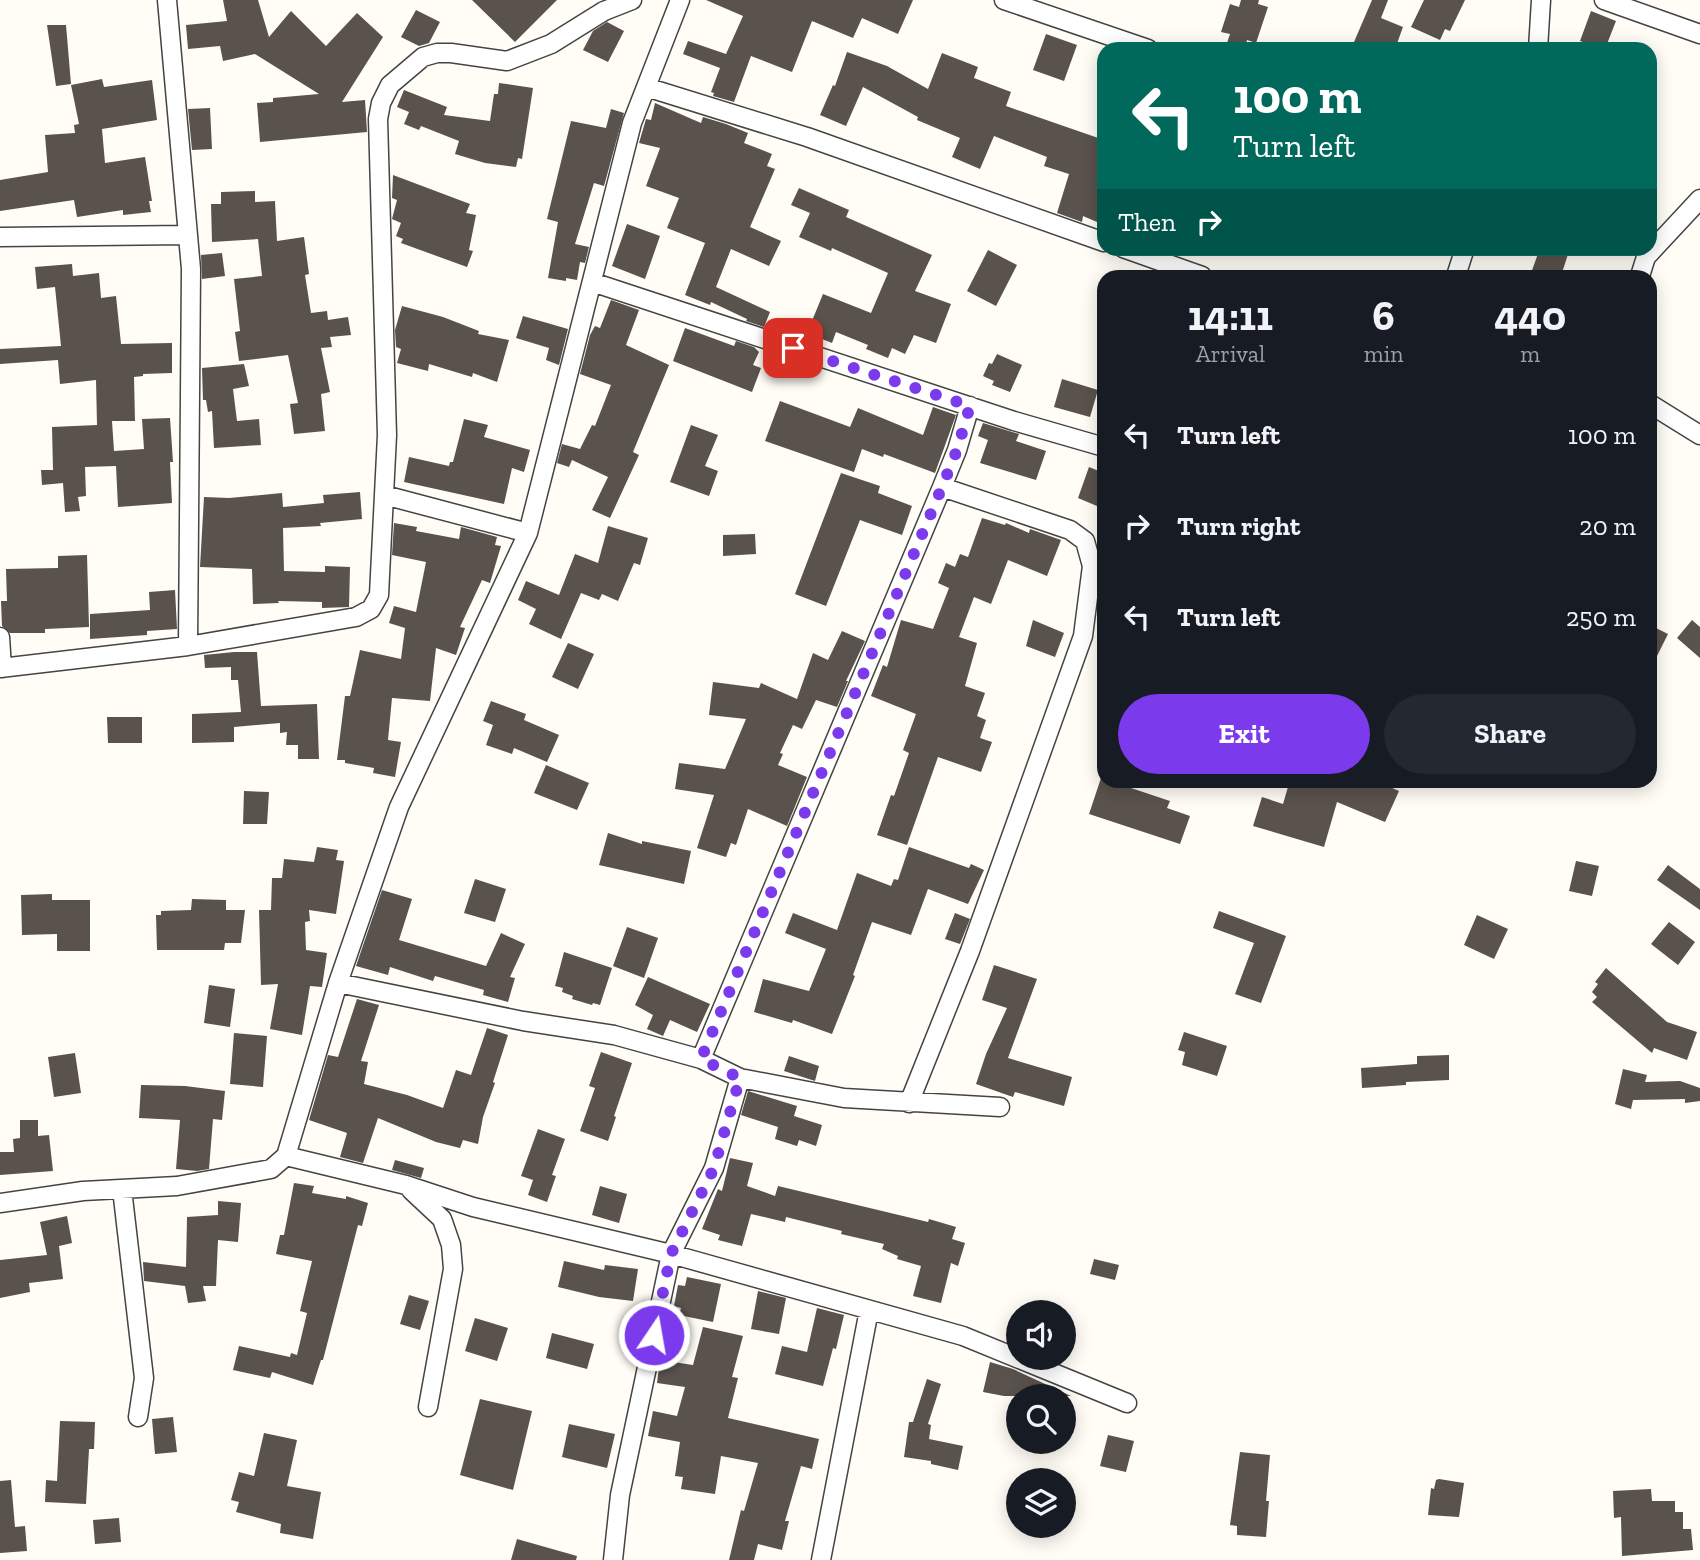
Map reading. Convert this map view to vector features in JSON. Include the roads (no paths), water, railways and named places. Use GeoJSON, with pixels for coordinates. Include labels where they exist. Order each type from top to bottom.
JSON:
{"type":"FeatureCollection","features":[{"type":"Feature","properties":{"kind":"street"},"geometry":{"type":"LineString","coordinates":[[167,0],[191,269],[188,646]]}},
{"type":"Feature","properties":{"kind":"street"},"geometry":{"type":"LineString","coordinates":[[0,638],[1,668],[188,646],[356,617],[371,610],[379,595],[387,435],[378,118],[381,103],[390,85],[423,57],[437,53],[507,61],[551,44],[604,11],[632,0]]}},
{"type":"Feature","properties":{"kind":"street"},"geometry":{"type":"LineString","coordinates":[[0,1203],[83,1191],[177,1186],[271,1169],[286,1156],[338,983],[399,807],[528,533],[632,123],[680,0]]}},
{"type":"Feature","properties":{"kind":"street"},"geometry":{"type":"LineString","coordinates":[[1004,0],[1127,42]]}},
{"type":"Feature","properties":{"kind":"street"},"geometry":{"type":"LineString","coordinates":[[1538,42],[1541,0]]}},
{"type":"Feature","properties":{"kind":"street"},"geometry":{"type":"LineString","coordinates":[[1604,0],[1700,34]]}},
{"type":"Feature","properties":{"kind":"street"},"geometry":{"type":"LineString","coordinates":[[646,87],[807,137],[1097,240]]}},
{"type":"Feature","properties":{"kind":"street"},"geometry":{"type":"LineString","coordinates":[[1657,245],[1700,199]]}},
{"type":"Feature","properties":{"kind":"street"},"geometry":{"type":"LineString","coordinates":[[0,237],[187,235]]}},
{"type":"Feature","properties":{"kind":"street"},"geometry":{"type":"LineString","coordinates":[[1146,256],[1185,270]]}},
{"type":"Feature","properties":{"kind":"street"},"geometry":{"type":"LineString","coordinates":[[592,282],[1097,445]]}},
{"type":"Feature","properties":{"kind":"street"},"geometry":{"type":"LineString","coordinates":[[701,1059],[942,487],[970,406]]}},
{"type":"Feature","properties":{"kind":"street"},"geometry":{"type":"LineString","coordinates":[[1657,408],[1700,435]]}},
{"type":"Feature","properties":{"kind":"street"},"geometry":{"type":"LineString","coordinates":[[909,1103],[970,951],[1083,636],[1092,566],[1084,541],[1070,530],[942,487]]}},
{"type":"Feature","properties":{"kind":"street"},"geometry":{"type":"LineString","coordinates":[[384,495],[528,533]]}},
{"type":"Feature","properties":{"kind":"street"},"geometry":{"type":"LineString","coordinates":[[338,983],[523,1021],[614,1035],[701,1059],[740,1078],[844,1098],[1000,1107]]}},
{"type":"Feature","properties":{"kind":"street"},"geometry":{"type":"LineString","coordinates":[[613,1560],[620,1495],[671,1254],[714,1168],[740,1078]]}},
{"type":"Feature","properties":{"kind":"street"},"geometry":{"type":"LineString","coordinates":[[286,1156],[406,1185],[473,1207],[671,1254],[963,1336],[1128,1403]]}},
{"type":"Feature","properties":{"kind":"street"},"geometry":{"type":"LineString","coordinates":[[406,1185],[442,1219],[451,1245],[453,1269],[428,1407]]}},
{"type":"Feature","properties":{"kind":"street"},"geometry":{"type":"LineString","coordinates":[[122,1189],[144,1377],[138,1417]]}},
{"type":"Feature","properties":{"kind":"street"},"geometry":{"type":"LineString","coordinates":[[821,1560],[869,1310]]}}]}
